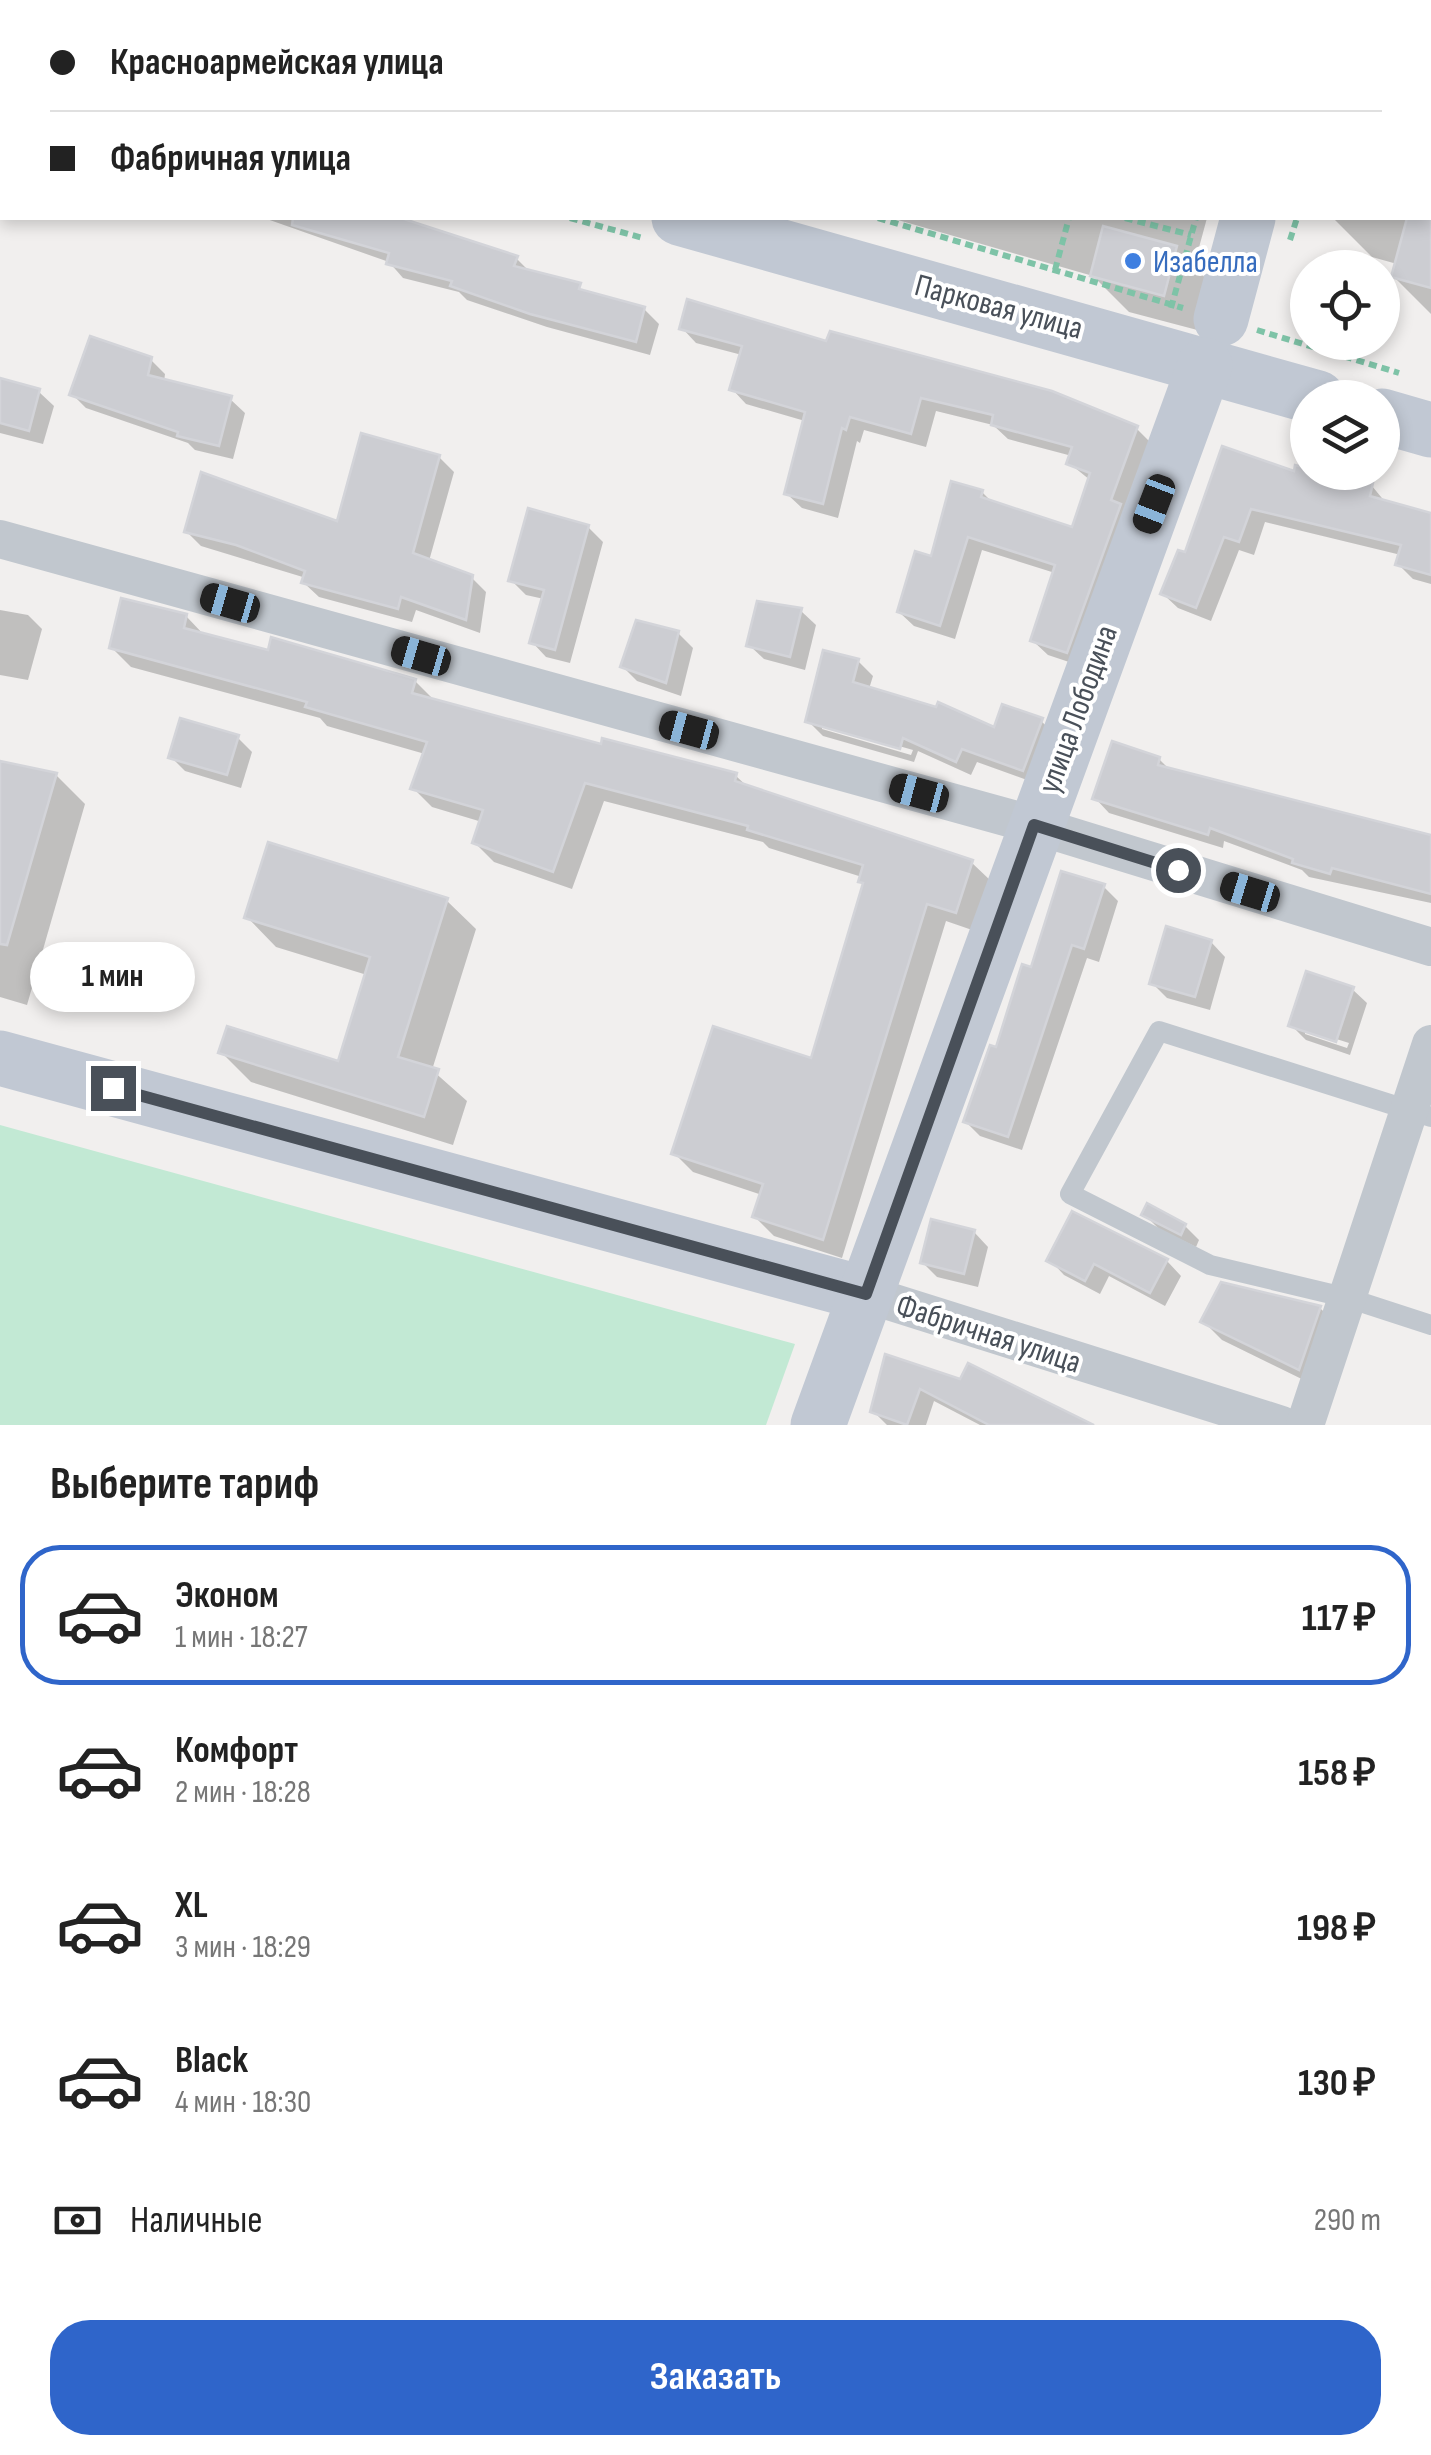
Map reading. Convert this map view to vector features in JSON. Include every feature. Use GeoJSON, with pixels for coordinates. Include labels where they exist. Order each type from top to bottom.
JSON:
{"type":"FeatureCollection","features":[{"type":"Feature","properties":{"kind":"street","name":"Парковая улица"},"geometry":{"type":"LineString","coordinates":[[688,220],[1199,329],[1290,382]]}},
{"type":"Feature","properties":{"kind":"street","name":"улица Лободина"},"geometry":{"type":"LineString","coordinates":[[818,1425],[1034,825],[1199,329],[1247,220]]}},
{"type":"Feature","properties":{"kind":"street"},"geometry":{"type":"LineString","coordinates":[[1400,398],[1431,430]]}},
{"type":"Feature","properties":{"kind":"street"},"geometry":{"type":"LineString","coordinates":[[0,539],[1034,825],[1431,947]]}},
{"type":"Feature","properties":{"kind":"street"},"geometry":{"type":"LineString","coordinates":[[1306,1425],[1348,1298],[1420,1114],[1431,1044]]}},
{"type":"Feature","properties":{"kind":"street","name":"Фабричная улица"},"geometry":{"type":"LineString","coordinates":[[0,1058],[866,1294],[1282,1425]]}},
{"type":"Feature","properties":{"kind":"lane"},"geometry":{"type":"LineString","coordinates":[[1420,1114],[1159,1031],[1070,1194],[1210,1264],[1348,1298],[1431,1325]]}},
{"type":"Feature","properties":{"kind":"path"},"geometry":{"type":"LineString","coordinates":[[885,220],[1055,270],[1199,329],[1350,380]]}},
{"type":"Feature","properties":{"kind":"path"},"geometry":{"type":"LineString","coordinates":[[1055,270],[1068,220]]}},
{"type":"Feature","properties":{"kind":"path"},"geometry":{"type":"LineString","coordinates":[[1132,220],[1192,235]]}},
{"type":"Feature","properties":{"kind":"path"},"geometry":{"type":"LineString","coordinates":[[1196,220],[1192,235],[1199,329]]}},
{"type":"Feature","properties":{"kind":"green space"},"geometry":{"type":"Polygon","coordinates":[[[0,1125],[795,1344],[766,1425],[0,1425],[0,1125]]]}},
{"type":"Feature","properties":{"kind":"building"},"geometry":{"type":"Polygon","coordinates":[[[293,220],[407,220],[518,256],[514,266],[581,283],[579,289],[645,307],[636,342],[530,314],[450,286],[452,281],[386,264],[389,253],[292,225],[293,220]]]}},
{"type":"Feature","properties":{"kind":"building"},"geometry":{"type":"Polygon","coordinates":[[[1406,220],[1431,220],[1431,288],[1400,279],[1398,250],[1406,220]]]}},
{"type":"Feature","properties":{"kind":"building","name":"Изабелла"},"geometry":{"type":"Polygon","coordinates":[[[1103,226],[1177,246],[1164,296],[1090,276],[1103,226]]]}},
{"type":"Feature","properties":{"kind":"building"},"geometry":{"type":"Polygon","coordinates":[[[687,299],[826,341],[830,331],[1052,391],[1138,426],[1111,500],[1121,504],[1067,653],[1030,641],[1055,565],[968,537],[940,626],[897,612],[915,551],[931,556],[951,481],[983,490],[981,497],[1072,527],[1090,473],[1066,464],[1072,447],[991,425],[993,415],[921,398],[911,434],[850,417],[846,430],[842,428],[823,504],[784,494],[805,412],[729,390],[742,346],[679,329],[687,299]]]}},
{"type":"Feature","properties":{"kind":"building"},"geometry":{"type":"Polygon","coordinates":[[[90,336],[152,357],[148,375],[232,396],[219,446],[177,436],[178,432],[69,395],[90,336]]]}},
{"type":"Feature","properties":{"kind":"building"},"geometry":{"type":"Polygon","coordinates":[[[0,378],[40,389],[29,431],[0,423],[0,378]]]}},
{"type":"Feature","properties":{"kind":"building"},"geometry":{"type":"Polygon","coordinates":[[[361,433],[440,455],[413,553],[473,575],[466,620],[401,597],[398,609],[301,583],[305,571],[236,545],[184,532],[201,472],[337,521],[361,433]]]}},
{"type":"Feature","properties":{"kind":"building"},"geometry":{"type":"Polygon","coordinates":[[[1222,446],[1290,470],[1290,490],[1371,490],[1370,496],[1431,513],[1431,575],[1395,565],[1401,545],[1251,509],[1239,542],[1224,537],[1196,608],[1160,594],[1178,550],[1185,552],[1222,446]]]}},
{"type":"Feature","properties":{"kind":"building"},"geometry":{"type":"Polygon","coordinates":[[[528,508],[589,525],[555,650],[529,643],[544,590],[508,581],[528,508]]]}},
{"type":"Feature","properties":{"kind":"building"},"geometry":{"type":"Polygon","coordinates":[[[121,598],[187,614],[184,628],[268,650],[271,637],[416,679],[412,693],[601,744],[602,738],[737,773],[735,781],[973,860],[956,913],[927,904],[823,1240],[752,1217],[763,1184],[671,1154],[713,1026],[811,1058],[863,883],[858,882],[863,865],[747,830],[748,826],[585,783],[553,872],[472,843],[483,810],[410,789],[427,742],[305,707],[307,702],[109,648],[121,598]]]}},
{"type":"Feature","properties":{"kind":"building"},"geometry":{"type":"Polygon","coordinates":[[[757,601],[802,608],[790,657],[746,646],[757,601]]]}},
{"type":"Feature","properties":{"kind":"building"},"geometry":{"type":"Polygon","coordinates":[[[636,620],[679,631],[666,683],[620,667],[636,620]]]}},
{"type":"Feature","properties":{"kind":"building"},"geometry":{"type":"Polygon","coordinates":[[[823,650],[859,659],[853,682],[936,707],[938,702],[994,727],[1002,704],[1043,718],[1023,771],[962,749],[956,762],[903,738],[900,749],[805,722],[823,650]]]}},
{"type":"Feature","properties":{"kind":"building"},"geometry":{"type":"Polygon","coordinates":[[[180,718],[239,735],[227,775],[168,758],[180,718]]]}},
{"type":"Feature","properties":{"kind":"building"},"geometry":{"type":"Polygon","coordinates":[[[1112,741],[1160,757],[1158,765],[1431,835],[1431,894],[1332,868],[1330,874],[1292,863],[1293,859],[1210,828],[1208,835],[1092,799],[1112,741]]]}},
{"type":"Feature","properties":{"kind":"building"},"geometry":{"type":"Polygon","coordinates":[[[0,761],[57,773],[7,945],[0,944],[0,761]]]}},
{"type":"Feature","properties":{"kind":"building"},"geometry":{"type":"Polygon","coordinates":[[[268,842],[448,898],[398,1057],[439,1069],[424,1117],[218,1053],[227,1026],[338,1061],[370,957],[244,918],[268,842]]]}},
{"type":"Feature","properties":{"kind":"building"},"geometry":{"type":"Polygon","coordinates":[[[1061,871],[1105,884],[1084,949],[1072,945],[1008,1137],[963,1122],[990,1045],[996,1047],[1022,964],[1031,967],[1061,871]]]}},
{"type":"Feature","properties":{"kind":"building"},"geometry":{"type":"Polygon","coordinates":[[[1166,926],[1212,940],[1195,997],[1149,984],[1166,926]]]}},
{"type":"Feature","properties":{"kind":"building"},"geometry":{"type":"Polygon","coordinates":[[[1306,971],[1354,987],[1336,1042],[1288,1026],[1306,971]]]}},
{"type":"Feature","properties":{"kind":"building"},"geometry":{"type":"Polygon","coordinates":[[[1147,1203],[1186,1224],[1181,1235],[1141,1215],[1147,1203]]]}},
{"type":"Feature","properties":{"kind":"building"},"geometry":{"type":"Polygon","coordinates":[[[1072,1211],[1168,1259],[1150,1293],[1094,1264],[1085,1281],[1046,1261],[1072,1211]]]}},
{"type":"Feature","properties":{"kind":"building"},"geometry":{"type":"Polygon","coordinates":[[[931,1219],[975,1230],[964,1274],[920,1263],[931,1219]]]}},
{"type":"Feature","properties":{"kind":"building"},"geometry":{"type":"Polygon","coordinates":[[[1221,1282],[1321,1306],[1299,1370],[1200,1322],[1221,1282]]]}},
{"type":"Feature","properties":{"kind":"building"},"geometry":{"type":"Polygon","coordinates":[[[885,1354],[960,1379],[968,1363],[1094,1425],[989,1425],[920,1389],[907,1425],[870,1412],[885,1354]]]}},
{"type":"Feature","properties":{"kind":"place","name":"Изабелла"},"geometry":{"type":"Point","coordinates":[1133,261]}},
{"type":"Feature","properties":{"kind":"route"},"geometry":{"type":"LineString","coordinates":[[113,1088],[866,1294],[1034,825],[1178,870]]}}]}
